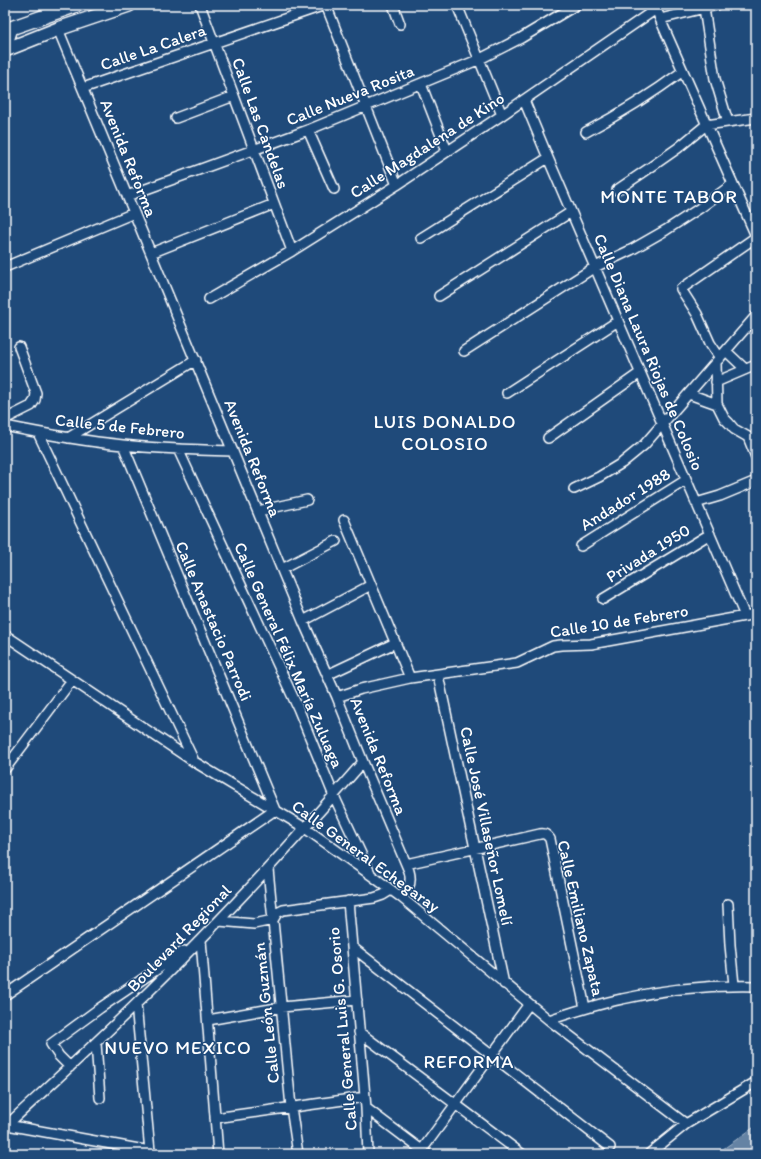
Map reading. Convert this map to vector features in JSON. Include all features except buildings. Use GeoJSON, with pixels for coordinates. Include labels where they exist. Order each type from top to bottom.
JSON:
{"type":"FeatureCollection","features":[{"type":"Feature","properties":{"kind":"street"},"geometry":{"type":"LineString","coordinates":[[5,48],[11,28],[77,5]]}},
{"type":"Feature","properties":{"kind":"street"},"geometry":{"type":"LineString","coordinates":[[5,48],[58,29],[103,9],[129,5]]}},
{"type":"Feature","properties":{"kind":"street","name":"Calle Las Candelas"},"geometry":{"type":"LineString","coordinates":[[200,5],[292,252]]}},
{"type":"Feature","properties":{"kind":"street"},"geometry":{"type":"LineString","coordinates":[[326,5],[397,185]]}},
{"type":"Feature","properties":{"kind":"street","name":"Calle La Calera"},"geometry":{"type":"LineString","coordinates":[[83,88],[326,5]]}},
{"type":"Feature","properties":{"kind":"street"},"geometry":{"type":"LineString","coordinates":[[393,5],[400,24]]}},
{"type":"Feature","properties":{"kind":"street"},"geometry":{"type":"LineString","coordinates":[[457,5],[502,115]]}},
{"type":"Feature","properties":{"kind":"street","name":"Calle Nueva Rosita"},"geometry":{"type":"LineString","coordinates":[[127,196],[308,130],[480,59],[520,38],[576,5]]}},
{"type":"Feature","properties":{"kind":"street"},"geometry":{"type":"LineString","coordinates":[[660,19],[717,5]]}},
{"type":"Feature","properties":{"kind":"street"},"geometry":{"type":"LineString","coordinates":[[656,7],[756,237],[680,289],[697,314],[710,343],[721,357],[745,369]]}},
{"type":"Feature","properties":{"kind":"street","name":"Calle Magdalena de Kino"},"geometry":{"type":"LineString","coordinates":[[210,299],[292,252],[397,185],[524,100],[656,7]]}},
{"type":"Feature","properties":{"kind":"street"},"geometry":{"type":"LineString","coordinates":[[704,8],[715,79],[728,122]]}},
{"type":"Feature","properties":{"kind":"street","name":"Avenida Reforma"},"geometry":{"type":"LineString","coordinates":[[58,29],[406,864],[410,875],[410,882],[402,898]]}},
{"type":"Feature","properties":{"kind":"street"},"geometry":{"type":"LineString","coordinates":[[586,132],[636,104],[683,71]]}},
{"type":"Feature","properties":{"kind":"street"},"geometry":{"type":"LineString","coordinates":[[421,84],[447,151]]}},
{"type":"Feature","properties":{"kind":"street"},"geometry":{"type":"LineString","coordinates":[[176,118],[234,96]]}},
{"type":"Feature","properties":{"kind":"street","name":"Calle Diana Laura Riojas de Colosio"},"geometry":{"type":"LineString","coordinates":[[524,100],[745,616]]}},
{"type":"Feature","properties":{"kind":"street"},"geometry":{"type":"LineString","coordinates":[[617,190],[672,152],[706,125],[756,118]]}},
{"type":"Feature","properties":{"kind":"street"},"geometry":{"type":"LineString","coordinates":[[308,130],[334,190]]}},
{"type":"Feature","properties":{"kind":"street"},"geometry":{"type":"LineString","coordinates":[[421,238],[548,158]]}},
{"type":"Feature","properties":{"kind":"street"},"geometry":{"type":"LineString","coordinates":[[464,351],[595,267],[631,250],[666,230],[733,184]]}},
{"type":"Feature","properties":{"kind":"street"},"geometry":{"type":"LineString","coordinates":[[151,253],[274,204]]}},
{"type":"Feature","properties":{"kind":"street"},"geometry":{"type":"LineString","coordinates":[[439,296],[571,212]]}},
{"type":"Feature","properties":{"kind":"street"},"geometry":{"type":"LineString","coordinates":[[5,266],[134,213]]}},
{"type":"Feature","properties":{"kind":"street"},"geometry":{"type":"LineString","coordinates":[[574,489],[599,478],[622,463],[644,445],[756,316]]}},
{"type":"Feature","properties":{"kind":"street"},"geometry":{"type":"LineString","coordinates":[[507,393],[618,321]]}},
{"type":"Feature","properties":{"kind":"street"},"geometry":{"type":"LineString","coordinates":[[5,419],[31,406],[35,400],[36,393],[19,347]]}},
{"type":"Feature","properties":{"kind":"street"},"geometry":{"type":"LineString","coordinates":[[721,357],[716,382],[720,411],[729,424],[734,428],[752,435],[756,457]]}},
{"type":"Feature","properties":{"kind":"street"},"geometry":{"type":"LineString","coordinates":[[68,438],[196,360]]}},
{"type":"Feature","properties":{"kind":"street"},"geometry":{"type":"LineString","coordinates":[[716,382],[756,364]]}},
{"type":"Feature","properties":{"kind":"street"},"geometry":{"type":"LineString","coordinates":[[548,438],[640,373]]}},
{"type":"Feature","properties":{"kind":"street"},"geometry":{"type":"LineString","coordinates":[[689,394],[718,404]]}},
{"type":"Feature","properties":{"kind":"street","name":"Calle 5 de Febrero"},"geometry":{"type":"LineString","coordinates":[[5,426],[68,438],[123,445],[233,451]]}},
{"type":"Feature","properties":{"kind":"street"},"geometry":{"type":"LineString","coordinates":[[38,433],[193,761]]}},
{"type":"Feature","properties":{"kind":"street","name":"Calle Anastacio Parrodi"},"geometry":{"type":"LineString","coordinates":[[123,445],[275,810]]}},
{"type":"Feature","properties":{"kind":"street","name":"Calle General Félix María Zuluaga"},"geometry":{"type":"LineString","coordinates":[[178,449],[298,708],[334,796],[371,875]]}},
{"type":"Feature","properties":{"kind":"street","name":"Andador 1988"},"geometry":{"type":"LineString","coordinates":[[581,546],[686,480]]}},
{"type":"Feature","properties":{"kind":"street"},"geometry":{"type":"LineString","coordinates":[[696,503],[720,496],[756,480]]}},
{"type":"Feature","properties":{"kind":"street"},"geometry":{"type":"LineString","coordinates":[[258,511],[307,500]]}},
{"type":"Feature","properties":{"kind":"street"},"geometry":{"type":"LineString","coordinates":[[344,520],[410,678]]}},
{"type":"Feature","properties":{"kind":"street","name":"Privada 1950"},"geometry":{"type":"LineString","coordinates":[[603,599],[710,534]]}},
{"type":"Feature","properties":{"kind":"street"},"geometry":{"type":"LineString","coordinates":[[282,569],[336,541]]}},
{"type":"Feature","properties":{"kind":"street"},"geometry":{"type":"LineString","coordinates":[[304,621],[371,586]]}},
{"type":"Feature","properties":{"kind":"street","name":"Calle 10 de Febrero"},"geometry":{"type":"LineString","coordinates":[[337,697],[361,689],[410,678],[517,663],[557,645],[591,644],[756,614]]}},
{"type":"Feature","properties":{"kind":"street","name":"Calle General Echegaray"},"geometry":{"type":"LineString","coordinates":[[5,635],[193,761],[305,828],[371,875],[402,898],[549,1020],[686,1124]]}},
{"type":"Feature","properties":{"kind":"street"},"geometry":{"type":"LineString","coordinates":[[327,675],[395,643]]}},
{"type":"Feature","properties":{"kind":"street","name":"Calle José Villaseñor Lomelí"},"geometry":{"type":"LineString","coordinates":[[438,675],[504,984]]}},
{"type":"Feature","properties":{"kind":"street"},"geometry":{"type":"LineString","coordinates":[[5,770],[72,680]]}},
{"type":"Feature","properties":{"kind":"street","name":"Boulevard Regional"},"geometry":{"type":"LineString","coordinates":[[6,1123],[70,1067],[201,940],[268,869],[363,762]]}},
{"type":"Feature","properties":{"kind":"street"},"geometry":{"type":"LineString","coordinates":[[5,995],[275,810]]}},
{"type":"Feature","properties":{"kind":"street","name":"Calle Emiliano Zapata"},"geometry":{"type":"LineString","coordinates":[[475,848],[540,834],[546,834],[550,839],[585,1008]]}},
{"type":"Feature","properties":{"kind":"street"},"geometry":{"type":"LineString","coordinates":[[406,864],[475,848]]}},
{"type":"Feature","properties":{"kind":"street","name":"Calle León Guzmán"},"geometry":{"type":"LineString","coordinates":[[268,869],[291,1107],[298,1154]]}},
{"type":"Feature","properties":{"kind":"street"},"geometry":{"type":"LineString","coordinates":[[219,921],[254,924],[273,920],[277,913],[283,910],[374,898],[391,890]]}},
{"type":"Feature","properties":{"kind":"street","name":"Calle General Luis G. Osorio"},"geometry":{"type":"LineString","coordinates":[[348,901],[366,1108],[368,1154]]}},
{"type":"Feature","properties":{"kind":"street"},"geometry":{"type":"LineString","coordinates":[[728,904],[734,985]]}},
{"type":"Feature","properties":{"kind":"street"},"geometry":{"type":"LineString","coordinates":[[70,1067],[59,1056],[51,1044],[100,1008],[201,940],[218,1154]]}},
{"type":"Feature","properties":{"kind":"street"},"geometry":{"type":"LineString","coordinates":[[352,947],[610,1147]]}},
{"type":"Feature","properties":{"kind":"street"},"geometry":{"type":"LineString","coordinates":[[549,1020],[585,1008],[659,992],[696,987],[734,985],[756,986]]}},
{"type":"Feature","properties":{"kind":"street"},"geometry":{"type":"LineString","coordinates":[[208,1020],[282,1007],[357,1000]]}},
{"type":"Feature","properties":{"kind":"street"},"geometry":{"type":"LineString","coordinates":[[6,1123],[151,1152],[136,1004]]}},
{"type":"Feature","properties":{"kind":"street"},"geometry":{"type":"LineString","coordinates":[[366,1108],[423,1153],[456,1104],[529,1004]]}},
{"type":"Feature","properties":{"kind":"street"},"geometry":{"type":"LineString","coordinates":[[359,1032],[522,1154]]}},
{"type":"Feature","properties":{"kind":"street"},"geometry":{"type":"LineString","coordinates":[[96,1042],[100,1098]]}},
{"type":"Feature","properties":{"kind":"street"},"geometry":{"type":"LineString","coordinates":[[649,1154],[686,1124],[756,1082]]}},
{"type":"Feature","properties":{"kind":"street"},"geometry":{"type":"LineString","coordinates":[[215,1118],[365,1097]]}},
{"type":"Feature","properties":{"kind":"water"},"geometry":{"type":"Polygon","coordinates":[[[756,1126],[756,1154],[716,1154],[753,1128],[756,1126]]]}},
{"type":"Feature","properties":{"kind":"district","name":"MONTE TABOR"},"geometry":{"type":"Point","coordinates":[669,196]}},
{"type":"Feature","properties":{"kind":"district","name":"LUIS DONALDO COLOSIO"},"geometry":{"type":"Point","coordinates":[445,432]}},
{"type":"Feature","properties":{"kind":"district","name":"NUEVO MEXICO"},"geometry":{"type":"Point","coordinates":[178,1047]}},
{"type":"Feature","properties":{"kind":"district","name":"REFORMA"},"geometry":{"type":"Point","coordinates":[469,1061]}}]}
